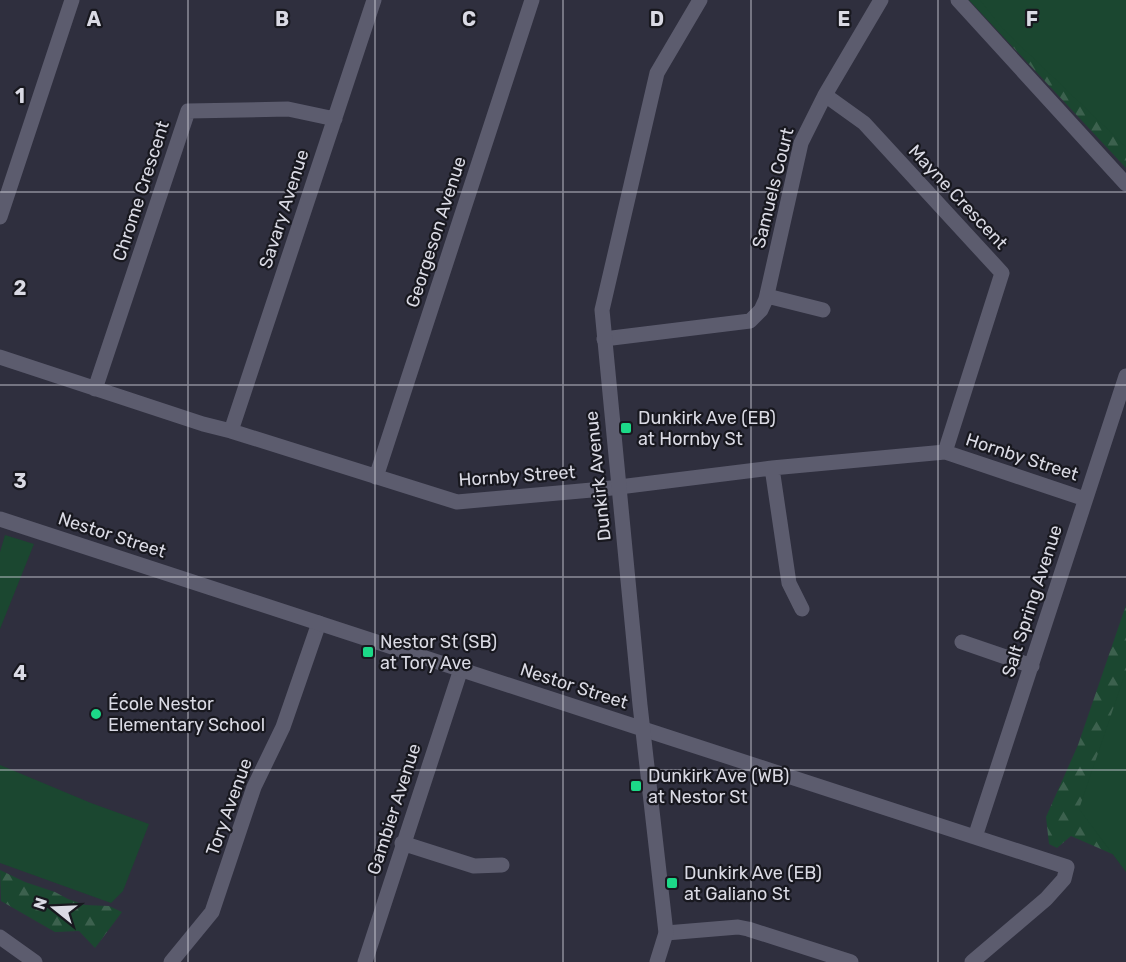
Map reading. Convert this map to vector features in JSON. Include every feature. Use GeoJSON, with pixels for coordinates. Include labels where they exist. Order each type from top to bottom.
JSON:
{"type":"FeatureCollection","features":[{"type":"Feature","properties":{"kind":"street"},"geometry":{"type":"LineString","coordinates":[[0,217],[72,0]]}},
{"type":"Feature","properties":{"kind":"street","name":"Savary Avenue"},"geometry":{"type":"LineString","coordinates":[[231,431],[374,0]]}},
{"type":"Feature","properties":{"kind":"street","name":"Georgeson Avenue"},"geometry":{"type":"LineString","coordinates":[[376,477],[532,0]]}},
{"type":"Feature","properties":{"kind":"street","name":"Dunkirk Avenue"},"geometry":{"type":"LineString","coordinates":[[657,962],[666,933],[602,320],[604,298],[657,73],[700,0]]}},
{"type":"Feature","properties":{"kind":"street","name":"Samuels Court"},"geometry":{"type":"LineString","coordinates":[[604,339],[750,321],[761,310],[767,296],[799,151],[807,130],[825,94],[881,0]]}},
{"type":"Feature","properties":{"kind":"street"},"geometry":{"type":"LineString","coordinates":[[958,0],[1126,184]]}},
{"type":"Feature","properties":{"kind":"street","name":"Mayne Crescent"},"geometry":{"type":"LineString","coordinates":[[825,94],[864,123],[1002,273],[945,452]]}},
{"type":"Feature","properties":{"kind":"street","name":"Chrome Crescent"},"geometry":{"type":"LineString","coordinates":[[95,389],[188,111],[288,109],[335,119]]}},
{"type":"Feature","properties":{"kind":"street"},"geometry":{"type":"LineString","coordinates":[[767,296],[823,310]]}},
{"type":"Feature","properties":{"kind":"street","name":"Hornby Street"},"geometry":{"type":"LineString","coordinates":[[0,357],[203,424],[457,502],[945,452],[1085,499]]}},
{"type":"Feature","properties":{"kind":"street","name":"Salt Spring Avenue"},"geometry":{"type":"LineString","coordinates":[[975,837],[1126,376]]}},
{"type":"Feature","properties":{"kind":"street"},"geometry":{"type":"LineString","coordinates":[[772,468],[789,583],[802,609]]}},
{"type":"Feature","properties":{"kind":"street","name":"Nestor Street"},"geometry":{"type":"LineString","coordinates":[[0,519],[1067,867],[1064,879],[1046,899],[972,962]]}},
{"type":"Feature","properties":{"kind":"street","name":"Tory Avenue"},"geometry":{"type":"LineString","coordinates":[[171,962],[212,912],[254,787],[283,727],[319,623]]}},
{"type":"Feature","properties":{"kind":"street"},"geometry":{"type":"LineString","coordinates":[[962,642],[1032,666]]}},
{"type":"Feature","properties":{"kind":"street","name":"Gambier Avenue"},"geometry":{"type":"LineString","coordinates":[[365,962],[402,843],[461,669]]}},
{"type":"Feature","properties":{"kind":"street"},"geometry":{"type":"LineString","coordinates":[[402,843],[474,866],[502,865]]}},
{"type":"Feature","properties":{"kind":"street"},"geometry":{"type":"LineString","coordinates":[[666,933],[738,927],[850,962]]}},
{"type":"Feature","properties":{"kind":"street"},"geometry":{"type":"LineString","coordinates":[[0,937],[35,962]]}},
{"type":"Feature","properties":{"kind":"green space"},"geometry":{"type":"Polygon","coordinates":[[[969,0],[1109,0],[1126,34],[1126,168],[969,0]]]}},
{"type":"Feature","properties":{"kind":"green space"},"geometry":{"type":"Polygon","coordinates":[[[980,0],[1126,0],[1126,147],[1002,28],[980,0]]]}},
{"type":"Feature","properties":{"kind":"green space"},"geometry":{"type":"Polygon","coordinates":[[[5,535],[34,544],[0,629],[0,552],[5,535]]]}},
{"type":"Feature","properties":{"kind":"green space"},"geometry":{"type":"Polygon","coordinates":[[[1126,605],[1126,860],[1071,836],[1057,848],[1049,844],[1046,817],[1078,745],[1126,605]]]}},
{"type":"Feature","properties":{"kind":"green space"},"geometry":{"type":"Polygon","coordinates":[[[1126,671],[1126,872],[1079,809],[1126,671]]]}},
{"type":"Feature","properties":{"kind":"green space"},"geometry":{"type":"Polygon","coordinates":[[[0,765],[91,803],[149,824],[123,891],[111,903],[0,863],[0,765]]]}},
{"type":"Feature","properties":{"kind":"green space"},"geometry":{"type":"Polygon","coordinates":[[[0,870],[85,905],[109,906],[122,912],[95,948],[79,931],[55,932],[1,901],[0,870]]]}},
{"type":"Feature","properties":{"kind":"place","name":"Dunkirk Ave (EB) at Hornby St"},"geometry":{"type":"Point","coordinates":[626,428]}},
{"type":"Feature","properties":{"kind":"place","name":"Nestor St (SB) at Tory Ave"},"geometry":{"type":"Point","coordinates":[368,652]}},
{"type":"Feature","properties":{"kind":"place","name":"École Nestor Elementary School"},"geometry":{"type":"Point","coordinates":[96,714]}},
{"type":"Feature","properties":{"kind":"place","name":"Dunkirk Ave (WB) at Nestor St"},"geometry":{"type":"Point","coordinates":[636,786]}},
{"type":"Feature","properties":{"kind":"place","name":"Dunkirk Ave (EB) at Galiano St"},"geometry":{"type":"Point","coordinates":[672,883]}}]}
